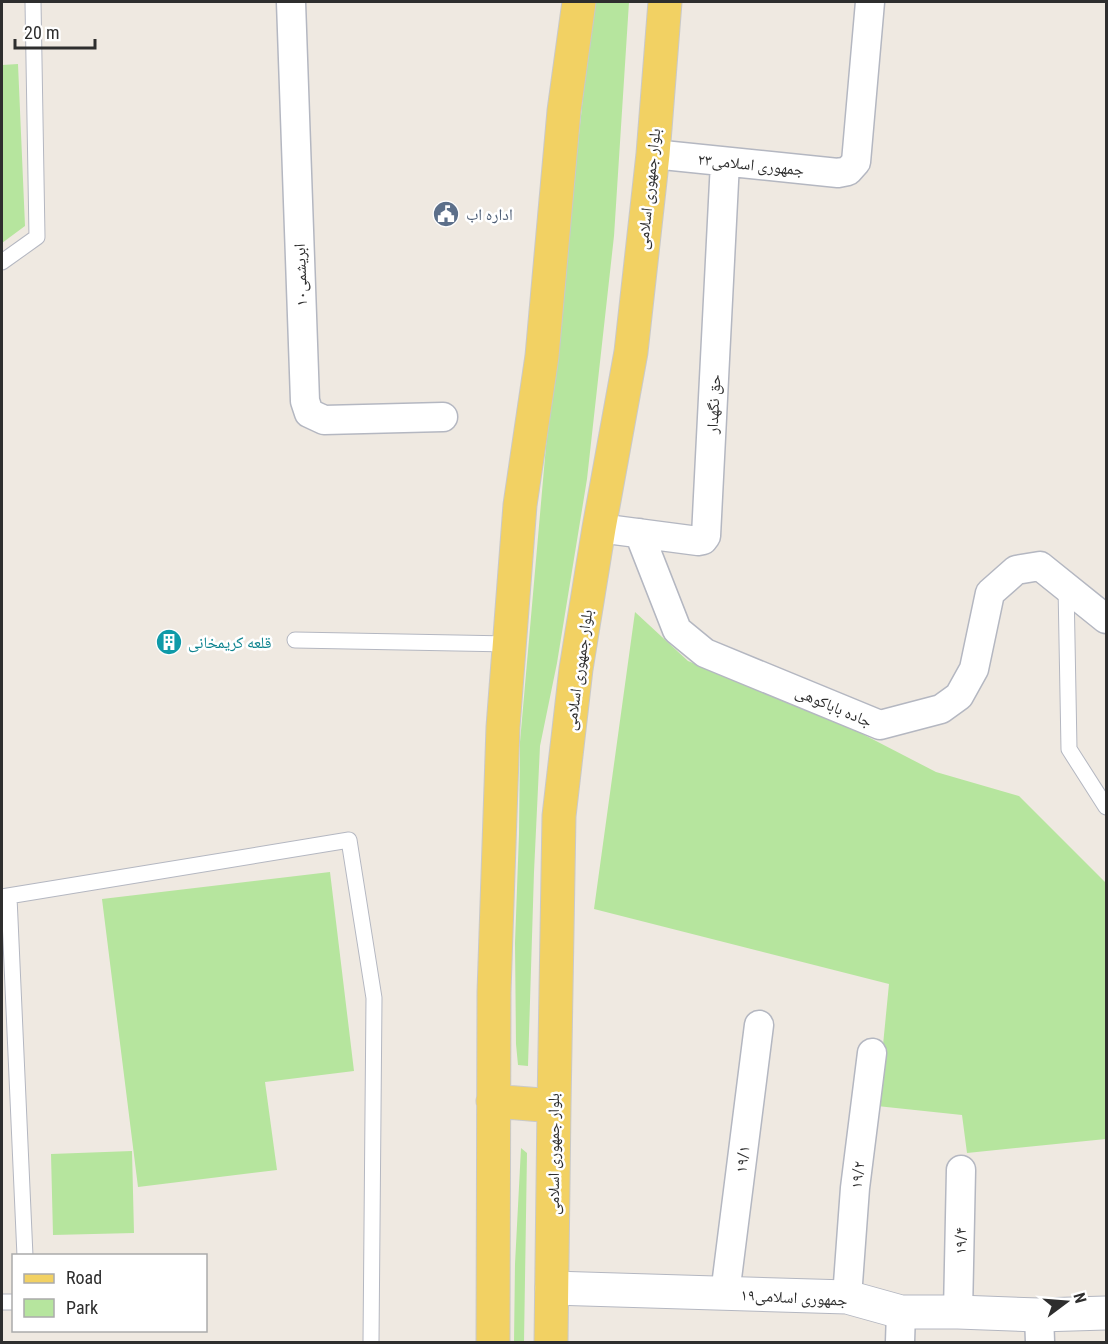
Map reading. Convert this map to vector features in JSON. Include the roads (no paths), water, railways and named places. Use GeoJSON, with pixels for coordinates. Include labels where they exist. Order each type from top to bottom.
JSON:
{"type":"FeatureCollection","features":[{"type":"Feature","properties":{"kind":"main road"},"geometry":{"type":"LineString","coordinates":[[493,1342],[494,992],[503,727],[520,505],[542,356],[564,111],[579,2]]}},
{"type":"Feature","properties":{"kind":"main road","name":"بلوار جمهوری اسلامی"},"geometry":{"type":"LineString","coordinates":[[551,1342],[559,816],[576,669],[631,352],[653,154],[665,2]]}},
{"type":"Feature","properties":{"kind":"main road"},"geometry":{"type":"LineString","coordinates":[[494,1101],[554,1106]]}},
{"type":"Feature","properties":{"kind":"street","name":"ابریشمی۱۰"},"geometry":{"type":"LineString","coordinates":[[291,2],[304,401],[309,413],[324,420],[443,417]]}},
{"type":"Feature","properties":{"kind":"street","name":"جمهوری اسلامی۲۳"},"geometry":{"type":"LineString","coordinates":[[653,154],[838,173],[848,171],[856,162],[870,2]]}},
{"type":"Feature","properties":{"kind":"street","name":"حق نگهدار"},"geometry":{"type":"LineString","coordinates":[[599,528],[698,541],[703,540],[706,536],[725,162]]}},
{"type":"Feature","properties":{"kind":"street","name":"جاده باباکوهی"},"geometry":{"type":"LineString","coordinates":[[639,533],[677,630],[705,653],[880,725],[941,710],[959,696],[975,669],[990,593],[1016,570],[1040,566],[1107,619]]}},
{"type":"Feature","properties":{"kind":"street","name":"۱۹/۱"},"geometry":{"type":"LineString","coordinates":[[725,1294],[759,1025]]}},
{"type":"Feature","properties":{"kind":"street","name":"۱۹/۲"},"geometry":{"type":"LineString","coordinates":[[847,1297],[855,1188],[872,1053]]}},
{"type":"Feature","properties":{"kind":"street","name":"۱۹/۴"},"geometry":{"type":"LineString","coordinates":[[958,1312],[961,1170]]}},
{"type":"Feature","properties":{"kind":"street","name":"جمهوری اسلامی۱۹"},"geometry":{"type":"LineString","coordinates":[[552,1288],[847,1297],[900,1327],[958,1312],[1039,1329],[1107,1313]]}},
{"type":"Feature","properties":{"kind":"lane"},"geometry":{"type":"LineString","coordinates":[[2,262],[37,237],[33,2]]}},
{"type":"Feature","properties":{"kind":"lane"},"geometry":{"type":"LineString","coordinates":[[1066,586],[1069,749],[1107,807]]}},
{"type":"Feature","properties":{"kind":"lane"},"geometry":{"type":"LineString","coordinates":[[296,640],[510,644]]}},
{"type":"Feature","properties":{"kind":"lane"},"geometry":{"type":"LineString","coordinates":[[25,1254],[5,897],[350,840],[374,998],[371,1342]]}},
{"type":"Feature","properties":{"kind":"place","name":"اداره اب"},"geometry":{"type":"Point","coordinates":[446,214]}},
{"type":"Feature","properties":{"kind":"place","name":"قلعه کریمخانی"},"geometry":{"type":"Point","coordinates":[169,642]}}]}
